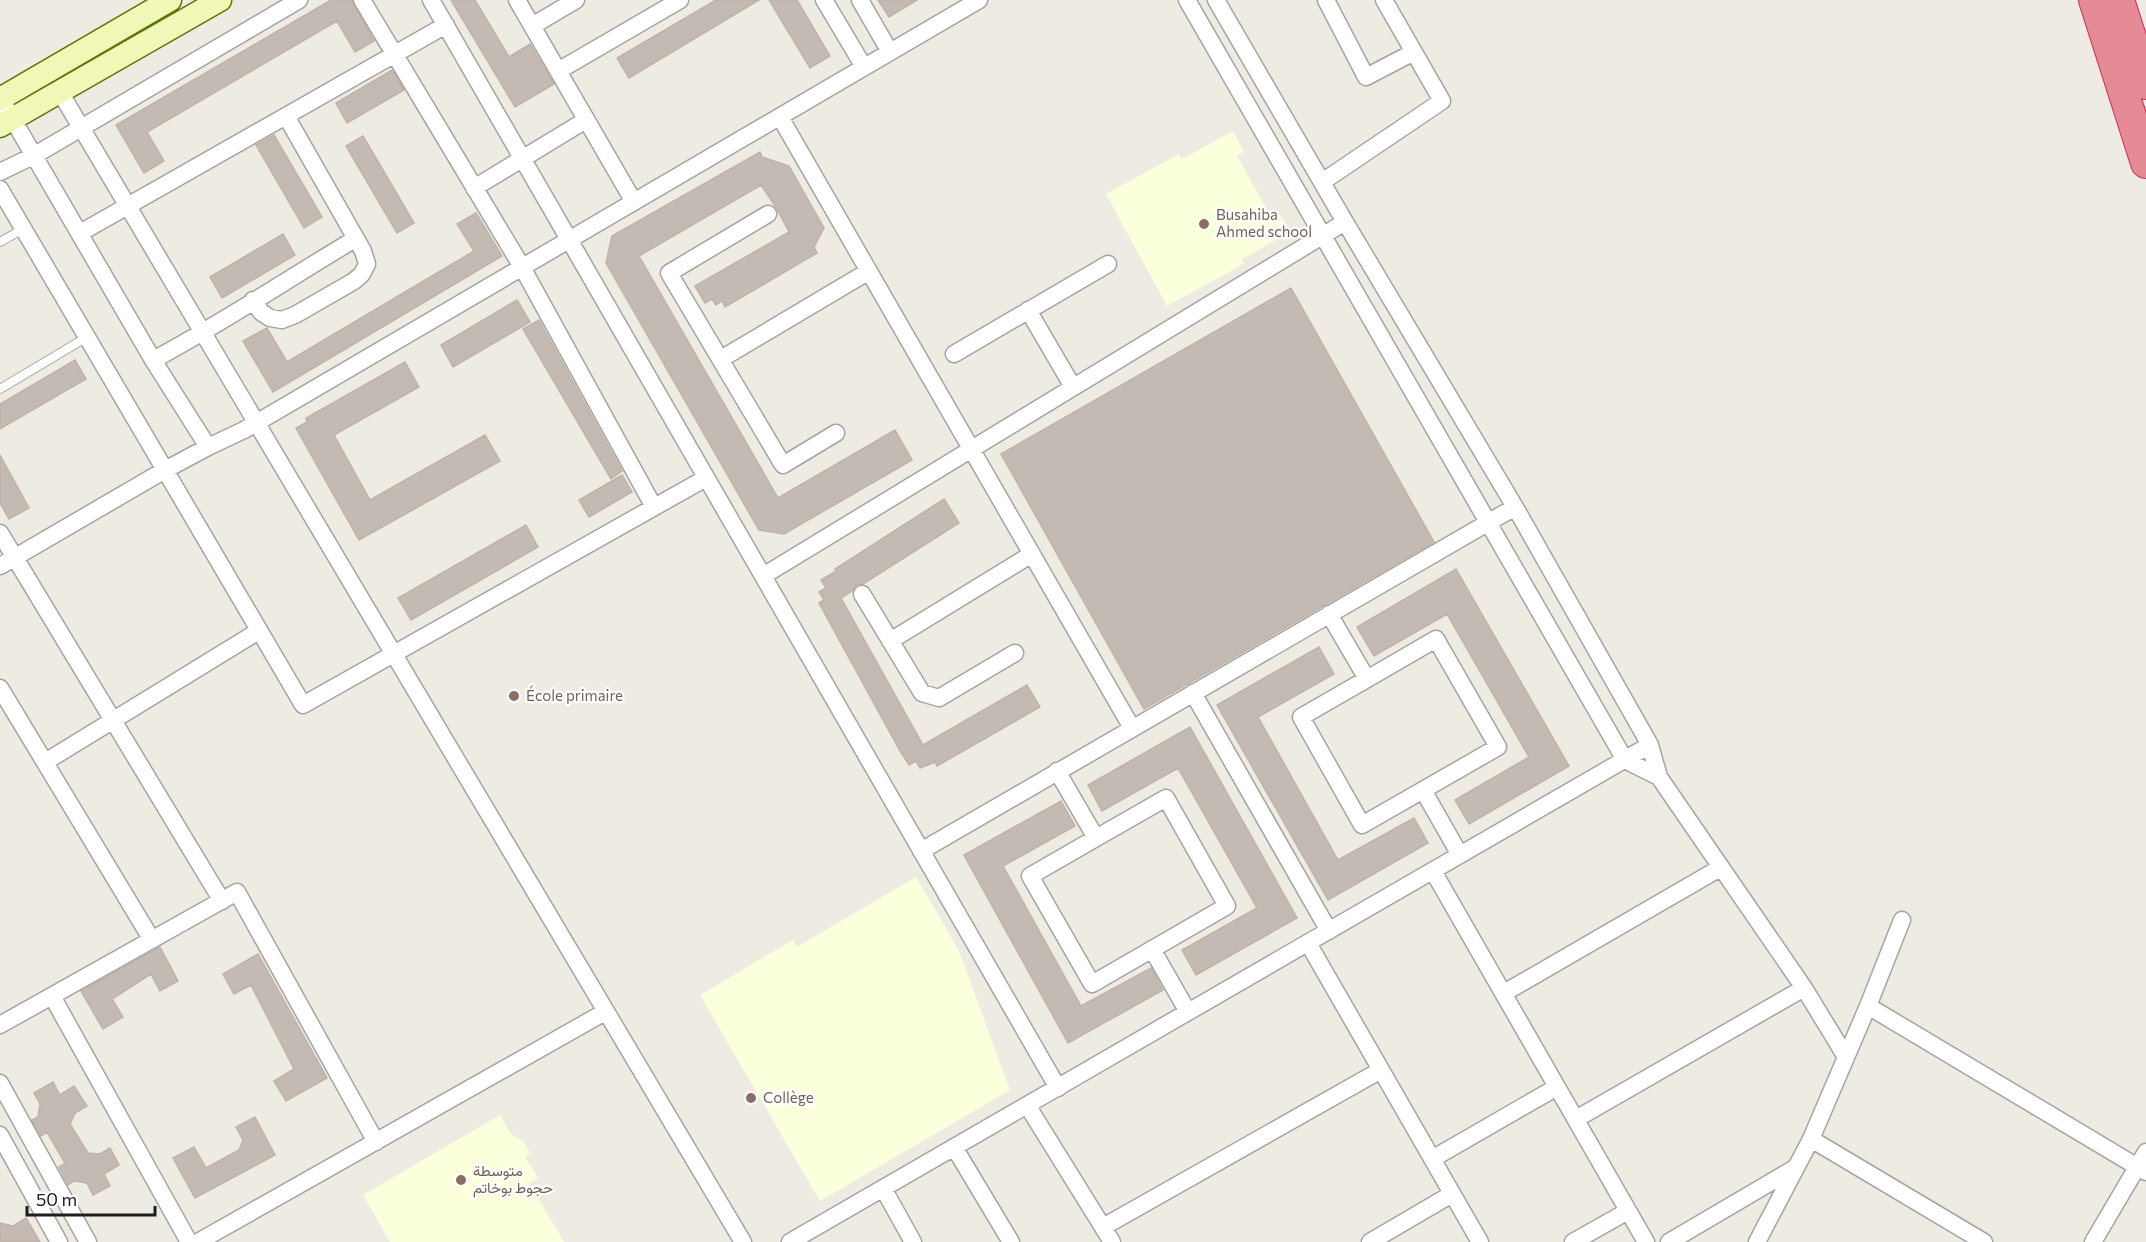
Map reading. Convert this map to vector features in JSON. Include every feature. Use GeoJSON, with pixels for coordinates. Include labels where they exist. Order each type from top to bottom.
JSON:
{"type":"FeatureCollection","features":[{"type":"Feature","properties":{"kind":"highway"},"geometry":{"type":"LineString","coordinates":[[2094,0],[2146,163]]}},
{"type":"Feature","properties":{"kind":"highway"},"geometry":{"type":"LineString","coordinates":[[2119,0],[2146,84]]}},
{"type":"Feature","properties":{"kind":"main road"},"geometry":{"type":"LineString","coordinates":[[0,99],[170,0]]}},
{"type":"Feature","properties":{"kind":"main road"},"geometry":{"type":"LineString","coordinates":[[7,122],[220,0]]}},
{"type":"Feature","properties":{"kind":"street"},"geometry":{"type":"LineString","coordinates":[[0,172],[35,155],[299,0]]}},
{"type":"Feature","properties":{"kind":"street"},"geometry":{"type":"LineString","coordinates":[[362,0],[522,267],[654,507]]}},
{"type":"Feature","properties":{"kind":"street"},"geometry":{"type":"LineString","coordinates":[[431,0],[1058,1088]]}},
{"type":"Feature","properties":{"kind":"street"},"geometry":{"type":"LineString","coordinates":[[517,0],[634,201]]}},
{"type":"Feature","properties":{"kind":"street"},"geometry":{"type":"LineString","coordinates":[[532,26],[576,0]]}},
{"type":"Feature","properties":{"kind":"street"},"geometry":{"type":"LineString","coordinates":[[558,71],[680,0]]}},
{"type":"Feature","properties":{"kind":"street"},"geometry":{"type":"LineString","coordinates":[[825,0],[864,67]]}},
{"type":"Feature","properties":{"kind":"street"},"geometry":{"type":"LineString","coordinates":[[860,0],[890,52]]}},
{"type":"Feature","properties":{"kind":"street"},"geometry":{"type":"LineString","coordinates":[[7,561],[165,470],[256,423],[979,0]]}},
{"type":"Feature","properties":{"kind":"street"},"geometry":{"type":"LineString","coordinates":[[1187,0],[1625,760],[1659,777]]}},
{"type":"Feature","properties":{"kind":"street"},"geometry":{"type":"LineString","coordinates":[[1216,0],[1515,507],[1650,745],[1659,777],[1804,988],[1846,1057]]}},
{"type":"Feature","properties":{"kind":"street"},"geometry":{"type":"LineString","coordinates":[[1326,0],[1366,77],[1413,52]]}},
{"type":"Feature","properties":{"kind":"street"},"geometry":{"type":"LineString","coordinates":[[1322,182],[1442,101],[1384,0]]}},
{"type":"Feature","properties":{"kind":"street"},"geometry":{"type":"LineString","coordinates":[[80,233],[446,25]]}},
{"type":"Feature","properties":{"kind":"street"},"geometry":{"type":"LineString","coordinates":[[60,92],[743,1242]]}},
{"type":"Feature","properties":{"kind":"street"},"geometry":{"type":"LineString","coordinates":[[0,99],[7,122],[35,155],[153,360],[208,447]]}},
{"type":"Feature","properties":{"kind":"street"},"geometry":{"type":"LineString","coordinates":[[253,300],[261,312],[270,318],[282,320],[354,281],[362,274],[367,264],[363,251],[286,116]]}},
{"type":"Feature","properties":{"kind":"street"},"geometry":{"type":"LineString","coordinates":[[780,117],[1132,728]]}},
{"type":"Feature","properties":{"kind":"street"},"geometry":{"type":"LineString","coordinates":[[474,188],[586,120]]}},
{"type":"Feature","properties":{"kind":"street"},"geometry":{"type":"LineString","coordinates":[[0,189],[303,705],[706,478]]}},
{"type":"Feature","properties":{"kind":"street"},"geometry":{"type":"LineString","coordinates":[[768,214],[669,273],[783,465],[836,433]]}},
{"type":"Feature","properties":{"kind":"street"},"geometry":{"type":"LineString","coordinates":[[763,576],[1345,222]]}},
{"type":"Feature","properties":{"kind":"street"},"geometry":{"type":"LineString","coordinates":[[153,360],[204,333],[253,300],[355,239]]}},
{"type":"Feature","properties":{"kind":"street"},"geometry":{"type":"LineString","coordinates":[[954,354],[1108,264]]}},
{"type":"Feature","properties":{"kind":"street"},"geometry":{"type":"LineString","coordinates":[[721,359],[869,271]]}},
{"type":"Feature","properties":{"kind":"street"},"geometry":{"type":"LineString","coordinates":[[1028,310],[1073,387]]}},
{"type":"Feature","properties":{"kind":"street"},"geometry":{"type":"LineString","coordinates":[[921,851],[1515,507]]}},
{"type":"Feature","properties":{"kind":"street"},"geometry":{"type":"LineString","coordinates":[[0,533],[7,561],[113,720],[222,900]]}},
{"type":"Feature","properties":{"kind":"street"},"geometry":{"type":"LineString","coordinates":[[890,641],[1032,554]]}},
{"type":"Feature","properties":{"kind":"street"},"geometry":{"type":"LineString","coordinates":[[862,594],[922,693],[939,698],[1015,653]]}},
{"type":"Feature","properties":{"kind":"street"},"geometry":{"type":"LineString","coordinates":[[1329,614],[1367,679]]}},
{"type":"Feature","properties":{"kind":"street"},"geometry":{"type":"LineString","coordinates":[[45,762],[252,635]]}},
{"type":"Feature","properties":{"kind":"street"},"geometry":{"type":"LineString","coordinates":[[1436,639],[1498,747],[1362,825],[1301,717],[1367,679],[1436,639]]}},
{"type":"Feature","properties":{"kind":"street"},"geometry":{"type":"LineString","coordinates":[[0,688],[152,940]]}},
{"type":"Feature","properties":{"kind":"street"},"geometry":{"type":"LineString","coordinates":[[1193,693],[1329,931]]}},
{"type":"Feature","properties":{"kind":"street"},"geometry":{"type":"LineString","coordinates":[[790,1242],[1650,745]]}},
{"type":"Feature","properties":{"kind":"street"},"geometry":{"type":"LineString","coordinates":[[1058,771],[1096,838]]}},
{"type":"Feature","properties":{"kind":"street"},"geometry":{"type":"LineString","coordinates":[[1423,790],[1460,855]]}},
{"type":"Feature","properties":{"kind":"street"},"geometry":{"type":"LineString","coordinates":[[1166,798],[1227,906],[1092,984],[1030,876],[1096,838],[1166,798]]}},
{"type":"Feature","properties":{"kind":"street"},"geometry":{"type":"LineString","coordinates":[[1504,993],[1720,868]]}},
{"type":"Feature","properties":{"kind":"street"},"geometry":{"type":"LineString","coordinates":[[1433,871],[1646,1242]]}},
{"type":"Feature","properties":{"kind":"street"},"geometry":{"type":"LineString","coordinates":[[0,1025],[237,892],[376,1142]]}},
{"type":"Feature","properties":{"kind":"street"},"geometry":{"type":"LineString","coordinates":[[1757,1242],[1811,1138],[1902,920]]}},
{"type":"Feature","properties":{"kind":"street"},"geometry":{"type":"LineString","coordinates":[[1308,943],[1479,1242]]}},
{"type":"Feature","properties":{"kind":"street"},"geometry":{"type":"LineString","coordinates":[[1152,949],[1188,1012]]}},
{"type":"Feature","properties":{"kind":"street"},"geometry":{"type":"LineString","coordinates":[[1576,1119],[1804,988]]}},
{"type":"Feature","properties":{"kind":"street"},"geometry":{"type":"LineString","coordinates":[[52,996],[189,1242]]}},
{"type":"Feature","properties":{"kind":"street"},"geometry":{"type":"LineString","coordinates":[[1868,1006],[2142,1170]]}},
{"type":"Feature","properties":{"kind":"street"},"geometry":{"type":"LineString","coordinates":[[198,1242],[605,1012]]}},
{"type":"Feature","properties":{"kind":"street"},"geometry":{"type":"LineString","coordinates":[[1103,1227],[1381,1070]]}},
{"type":"Feature","properties":{"kind":"street"},"geometry":{"type":"LineString","coordinates":[[0,1083],[88,1242]]}},
{"type":"Feature","properties":{"kind":"street"},"geometry":{"type":"LineString","coordinates":[[1432,1159],[1557,1087]]}},
{"type":"Feature","properties":{"kind":"street"},"geometry":{"type":"LineString","coordinates":[[1027,1105],[1112,1242]]}},
{"type":"Feature","properties":{"kind":"street"},"geometry":{"type":"LineString","coordinates":[[0,1135],[59,1242]]}},
{"type":"Feature","properties":{"kind":"street"},"geometry":{"type":"LineString","coordinates":[[1811,1138],[1984,1242]]}},
{"type":"Feature","properties":{"kind":"street"},"geometry":{"type":"LineString","coordinates":[[954,1147],[1011,1242]]}},
{"type":"Feature","properties":{"kind":"street"},"geometry":{"type":"LineString","coordinates":[[2093,1242],[2142,1170],[2146,1152]]}},
{"type":"Feature","properties":{"kind":"street"},"geometry":{"type":"LineString","coordinates":[[1669,1242],[1796,1167]]}},
{"type":"Feature","properties":{"kind":"street"},"geometry":{"type":"LineString","coordinates":[[883,1188],[913,1242]]}},
{"type":"Feature","properties":{"kind":"street"},"geometry":{"type":"LineString","coordinates":[[1370,1242],[1452,1194]]}},
{"type":"Feature","properties":{"kind":"street"},"geometry":{"type":"LineString","coordinates":[[1573,1242],[1628,1210]]}},
{"type":"Feature","properties":{"kind":"lane"},"geometry":{"type":"LineString","coordinates":[[0,242],[23,229]]}},
{"type":"Feature","properties":{"kind":"lane"},"geometry":{"type":"LineString","coordinates":[[0,389],[87,337]]}},
{"type":"Feature","properties":{"kind":"shaded area","name":"Busahiba Ahmed school"},"geometry":{"type":"Polygon","coordinates":[[[1233,131],[1244,152],[1237,156],[1270,215],[1278,211],[1290,232],[1242,259],[1244,264],[1167,306],[1106,194],[1179,154],[1182,159],[1233,131]]]}},
{"type":"Feature","properties":{"kind":"shaded area"},"geometry":{"type":"Polygon","coordinates":[[[916,877],[959,951],[1010,1090],[820,1201],[700,995],[793,940],[797,947],[916,877]]]}},
{"type":"Feature","properties":{"kind":"shaded area","name":"متوسطة حجوط بوخاتم"},"geometry":{"type":"Polygon","coordinates":[[[500,1115],[511,1134],[524,1142],[530,1153],[525,1157],[538,1178],[529,1183],[564,1242],[390,1242],[363,1195],[500,1115]]]}},
{"type":"Feature","properties":{"kind":"building"},"geometry":{"type":"Polygon","coordinates":[[[331,0],[352,0],[374,41],[355,52],[337,21],[147,132],[164,161],[144,173],[116,125],[331,0]]]}},
{"type":"Feature","properties":{"kind":"building"},"geometry":{"type":"Polygon","coordinates":[[[451,0],[475,0],[509,57],[530,44],[554,84],[515,107],[451,0]]]}},
{"type":"Feature","properties":{"kind":"building"},"geometry":{"type":"Polygon","coordinates":[[[716,0],[759,0],[629,78],[617,58],[716,0]]]}},
{"type":"Feature","properties":{"kind":"building"},"geometry":{"type":"Polygon","coordinates":[[[769,0],[797,0],[830,56],[810,68],[769,0]]]}},
{"type":"Feature","properties":{"kind":"building"},"geometry":{"type":"Polygon","coordinates":[[[878,0],[917,0],[889,17],[878,0]]]}},
{"type":"Feature","properties":{"kind":"building"},"geometry":{"type":"Polygon","coordinates":[[[392,70],[404,90],[347,123],[336,103],[392,70]]]}},
{"type":"Feature","properties":{"kind":"building"},"geometry":{"type":"Polygon","coordinates":[[[274,135],[322,217],[304,228],[256,145],[274,135]]]}},
{"type":"Feature","properties":{"kind":"building"},"geometry":{"type":"Polygon","coordinates":[[[363,136],[414,223],[397,233],[346,146],[363,136]]]}},
{"type":"Feature","properties":{"kind":"building"},"geometry":{"type":"Polygon","coordinates":[[[760,152],[762,157],[789,166],[824,228],[814,247],[817,253],[725,307],[722,301],[716,305],[712,299],[705,303],[695,286],[789,232],[761,185],[639,256],[778,498],[895,430],[912,460],[784,534],[759,530],[606,263],[612,236],[760,152]]]}},
{"type":"Feature","properties":{"kind":"building"},"geometry":{"type":"Polygon","coordinates":[[[476,213],[502,256],[273,392],[243,341],[267,328],[287,362],[474,251],[457,224],[476,213]]]}},
{"type":"Feature","properties":{"kind":"building"},"geometry":{"type":"Polygon","coordinates":[[[283,234],[295,255],[222,298],[210,277],[283,234]]]}},
{"type":"Feature","properties":{"kind":"building"},"geometry":{"type":"Polygon","coordinates":[[[1291,288],[1434,542],[1144,709],[1001,454],[1291,288]]]}},
{"type":"Feature","properties":{"kind":"building"},"geometry":{"type":"Polygon","coordinates":[[[517,300],[530,322],[453,367],[441,345],[517,300]]]}},
{"type":"Feature","properties":{"kind":"building"},"geometry":{"type":"Polygon","coordinates":[[[539,320],[622,471],[611,479],[523,329],[539,320]]]}},
{"type":"Feature","properties":{"kind":"building"},"geometry":{"type":"Polygon","coordinates":[[[75,360],[86,379],[0,429],[0,404],[75,360]]]}},
{"type":"Feature","properties":{"kind":"building"},"geometry":{"type":"Polygon","coordinates":[[[405,362],[419,387],[334,435],[370,500],[485,435],[500,461],[359,540],[296,428],[307,422],[306,418],[405,362]]]}},
{"type":"Feature","properties":{"kind":"building"},"geometry":{"type":"Polygon","coordinates":[[[0,455],[29,508],[9,519],[0,503],[0,455]]]}},
{"type":"Feature","properties":{"kind":"building"},"geometry":{"type":"Polygon","coordinates":[[[622,475],[632,492],[589,517],[579,500],[622,475]]]}},
{"type":"Feature","properties":{"kind":"building"},"geometry":{"type":"Polygon","coordinates":[[[944,499],[959,523],[863,584],[856,585],[852,591],[841,598],[923,745],[1027,685],[1040,707],[937,766],[935,762],[920,768],[916,761],[909,765],[899,749],[819,603],[824,600],[819,592],[826,588],[821,580],[836,571],[835,569],[944,499]]]}},
{"type":"Feature","properties":{"kind":"building"},"geometry":{"type":"Polygon","coordinates":[[[526,525],[538,547],[411,620],[398,598],[526,525]]]}},
{"type":"Feature","properties":{"kind":"building"},"geometry":{"type":"Polygon","coordinates":[[[1456,569],[1569,766],[1469,824],[1455,800],[1529,757],[1447,614],[1374,656],[1357,627],[1456,569]]]}},
{"type":"Feature","properties":{"kind":"building"},"geometry":{"type":"Polygon","coordinates":[[[1319,647],[1334,674],[1258,717],[1338,860],[1414,818],[1428,843],[1328,900],[1217,705],[1319,647]]]}},
{"type":"Feature","properties":{"kind":"building"},"geometry":{"type":"Polygon","coordinates":[[[1190,727],[1297,918],[1196,975],[1182,950],[1257,908],[1178,768],[1102,811],[1088,785],[1190,727]]]}},
{"type":"Feature","properties":{"kind":"building"},"geometry":{"type":"Polygon","coordinates":[[[1061,801],[1075,826],[1003,866],[1081,1006],[1151,968],[1163,990],[1068,1043],[964,855],[1061,801]]]}},
{"type":"Feature","properties":{"kind":"building"},"geometry":{"type":"Polygon","coordinates":[[[160,947],[178,981],[160,991],[151,974],[112,999],[123,1017],[103,1029],[81,991],[160,947]]]}},
{"type":"Feature","properties":{"kind":"building"},"geometry":{"type":"Polygon","coordinates":[[[258,954],[327,1078],[286,1101],[274,1081],[294,1069],[251,985],[234,994],[223,974],[258,954]]]}},
{"type":"Feature","properties":{"kind":"building"},"geometry":{"type":"Polygon","coordinates":[[[53,1082],[60,1095],[74,1086],[87,1106],[75,1113],[70,1124],[88,1153],[100,1154],[110,1148],[119,1165],[104,1174],[110,1186],[93,1195],[87,1183],[74,1181],[68,1185],[59,1167],[65,1163],[47,1132],[41,1136],[32,1120],[38,1117],[40,1104],[34,1093],[53,1082]]]}},
{"type":"Feature","properties":{"kind":"building"},"geometry":{"type":"Polygon","coordinates":[[[255,1117],[275,1155],[195,1198],[173,1158],[194,1147],[206,1168],[239,1150],[243,1140],[236,1127],[255,1117]]]}},
{"type":"Feature","properties":{"kind":"building"},"geometry":{"type":"Polygon","coordinates":[[[26,1218],[40,1242],[0,1242],[0,1223],[13,1226],[26,1218]]]}},
{"type":"Feature","properties":{"kind":"place","name":"Busahiba Ahmed school"},"geometry":{"type":"Point","coordinates":[1204,224]}},
{"type":"Feature","properties":{"kind":"place","name":"École primaire"},"geometry":{"type":"Point","coordinates":[514,696]}},
{"type":"Feature","properties":{"kind":"place","name":"Collège"},"geometry":{"type":"Point","coordinates":[751,1098]}},
{"type":"Feature","properties":{"kind":"place","name":"متوسطة حجوط بوخاتم"},"geometry":{"type":"Point","coordinates":[461,1180]}}]}
